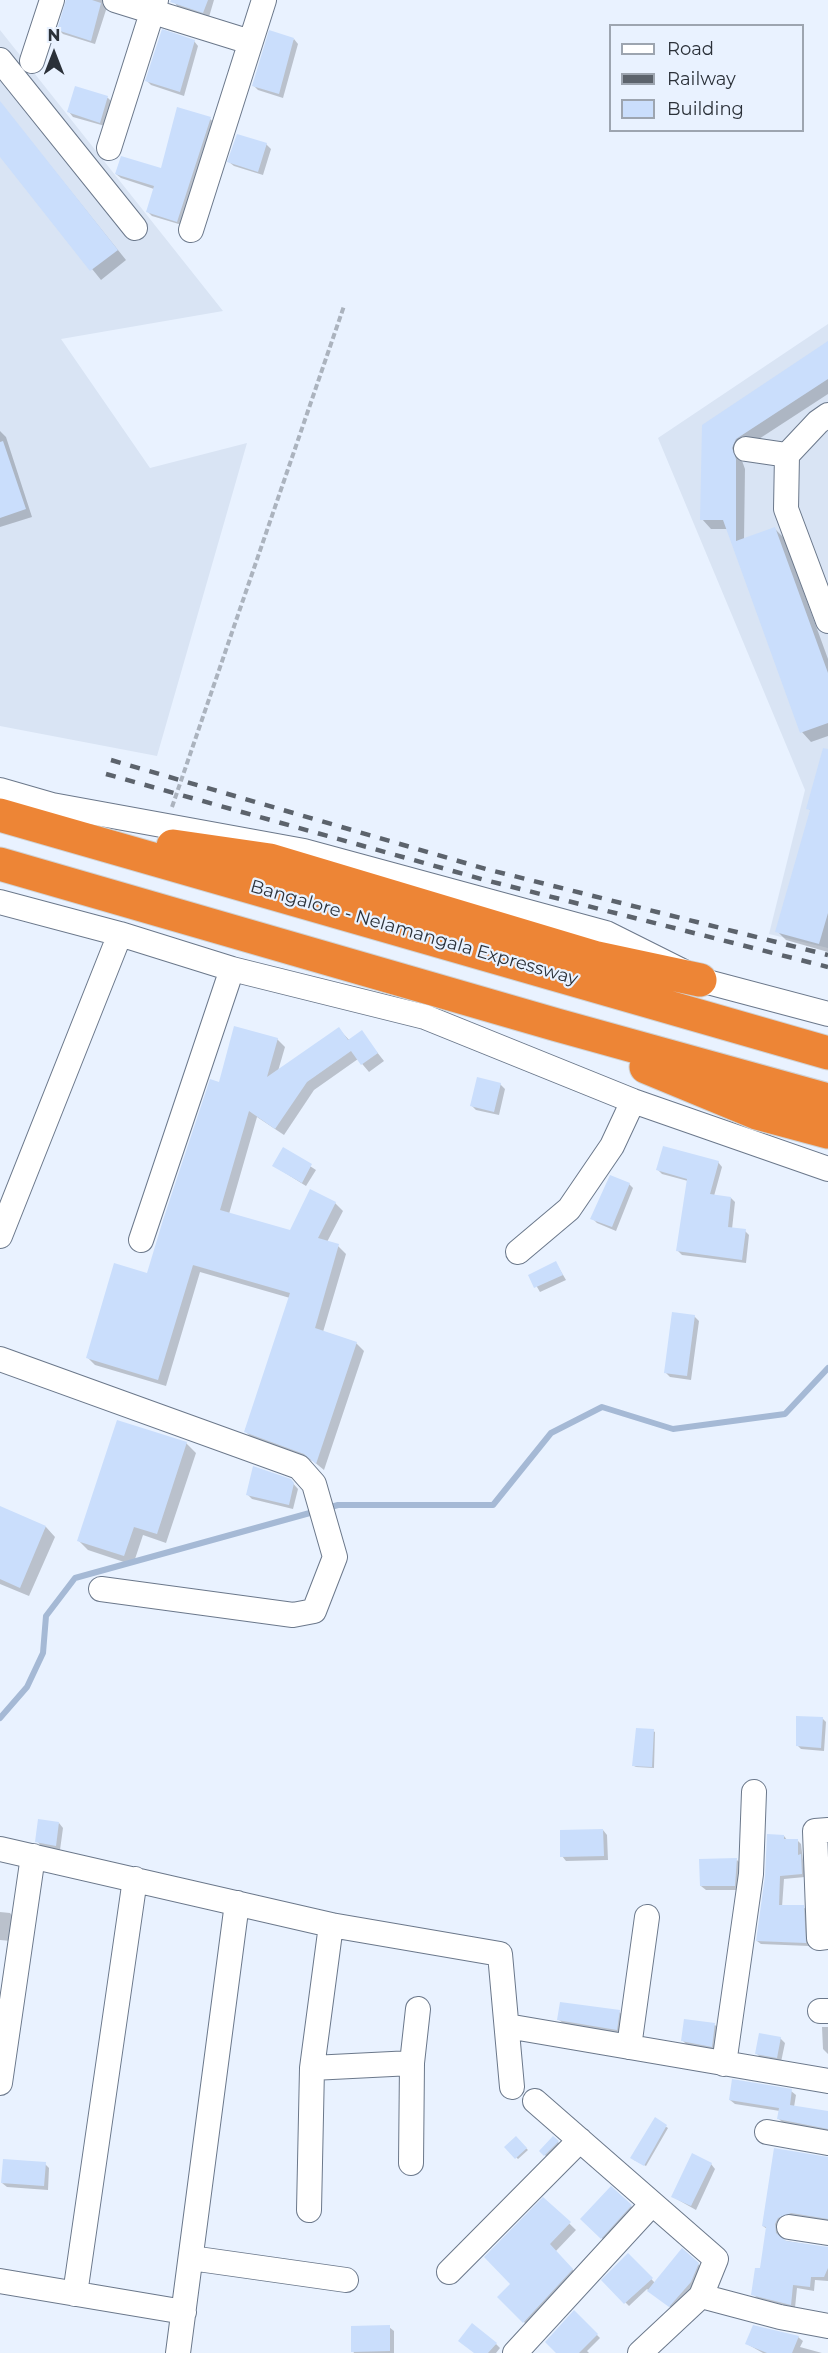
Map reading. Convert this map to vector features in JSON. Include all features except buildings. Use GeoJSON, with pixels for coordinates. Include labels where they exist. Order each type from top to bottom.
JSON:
{"type":"FeatureCollection","features":[{"type":"Feature","properties":{"kind":"highway","name":"Bangalore - Nelamangala Expressway"},"geometry":{"type":"LineString","coordinates":[[0,814],[828,1053]]}},
{"type":"Feature","properties":{"kind":"highway"},"geometry":{"type":"LineString","coordinates":[[50,827],[270,860],[597,958],[700,980]]}},
{"type":"Feature","properties":{"kind":"highway"},"geometry":{"type":"LineString","coordinates":[[0,864],[557,1025],[828,1100]]}},
{"type":"Feature","properties":{"kind":"highway"},"geometry":{"type":"LineString","coordinates":[[557,1025],[668,1078],[757,1113],[828,1132]]}},
{"type":"Feature","properties":{"kind":"street"},"geometry":{"type":"LineString","coordinates":[[32,61],[52,0]]}},
{"type":"Feature","properties":{"kind":"street"},"geometry":{"type":"LineString","coordinates":[[115,0],[154,6],[250,42]]}},
{"type":"Feature","properties":{"kind":"street"},"geometry":{"type":"LineString","coordinates":[[191,230],[264,0]]}},
{"type":"Feature","properties":{"kind":"street"},"geometry":{"type":"LineString","coordinates":[[109,148],[154,6]]}},
{"type":"Feature","properties":{"kind":"street"},"geometry":{"type":"LineString","coordinates":[[0,60],[135,228]]}},
{"type":"Feature","properties":{"kind":"street"},"geometry":{"type":"LineString","coordinates":[[828,415],[818,422],[787,455],[786,509],[828,621]]}},
{"type":"Feature","properties":{"kind":"street"},"geometry":{"type":"LineString","coordinates":[[746,449],[787,455]]}},
{"type":"Feature","properties":{"kind":"street"},"geometry":{"type":"LineString","coordinates":[[0,790],[52,805],[304,851],[606,933],[700,980],[828,1014]]}},
{"type":"Feature","properties":{"kind":"street"},"geometry":{"type":"LineString","coordinates":[[0,902],[120,934],[232,969],[424,1017],[633,1101],[828,1169]]}},
{"type":"Feature","properties":{"kind":"street"},"geometry":{"type":"LineString","coordinates":[[0,1236],[120,934]]}},
{"type":"Feature","properties":{"kind":"street"},"geometry":{"type":"LineString","coordinates":[[141,1240],[232,969]]}},
{"type":"Feature","properties":{"kind":"street"},"geometry":{"type":"LineString","coordinates":[[518,1252],[569,1209],[612,1146],[633,1101]]}},
{"type":"Feature","properties":{"kind":"street"},"geometry":{"type":"LineString","coordinates":[[0,1359],[299,1467],[314,1484],[335,1557],[314,1611],[293,1615],[101,1589]]}},
{"type":"Feature","properties":{"kind":"street"},"geometry":{"type":"LineString","coordinates":[[724,2064],[751,1874],[754,1792]]}},
{"type":"Feature","properties":{"kind":"street"},"geometry":{"type":"LineString","coordinates":[[828,1830],[815,1831],[819,1938],[828,1937]]}},
{"type":"Feature","properties":{"kind":"street"},"geometry":{"type":"LineString","coordinates":[[0,1850],[331,1925],[500,1954],[512,2087]]}},
{"type":"Feature","properties":{"kind":"street"},"geometry":{"type":"LineString","coordinates":[[0,2083],[33,1856]]}},
{"type":"Feature","properties":{"kind":"street"},"geometry":{"type":"LineString","coordinates":[[75,2294],[135,1880]]}},
{"type":"Feature","properties":{"kind":"street"},"geometry":{"type":"LineString","coordinates":[[178,2353],[237,1903]]}},
{"type":"Feature","properties":{"kind":"street"},"geometry":{"type":"LineString","coordinates":[[629,2047],[647,1917]]}},
{"type":"Feature","properties":{"kind":"street"},"geometry":{"type":"LineString","coordinates":[[309,2210],[312,2068],[331,1925]]}},
{"type":"Feature","properties":{"kind":"street"},"geometry":{"type":"LineString","coordinates":[[411,2163],[412,2063],[418,2009]]}},
{"type":"Feature","properties":{"kind":"street"},"geometry":{"type":"LineString","coordinates":[[507,2026],[828,2081]]}},
{"type":"Feature","properties":{"kind":"street"},"geometry":{"type":"LineString","coordinates":[[312,2068],[412,2063]]}},
{"type":"Feature","properties":{"kind":"street"},"geometry":{"type":"LineString","coordinates":[[535,2101],[716,2259],[701,2296],[640,2353]]}},
{"type":"Feature","properties":{"kind":"street"},"geometry":{"type":"LineString","coordinates":[[767,2132],[828,2143]]}},
{"type":"Feature","properties":{"kind":"street"},"geometry":{"type":"LineString","coordinates":[[449,2272],[580,2140]]}},
{"type":"Feature","properties":{"kind":"street"},"geometry":{"type":"LineString","coordinates":[[515,2353],[652,2204]]}},
{"type":"Feature","properties":{"kind":"street"},"geometry":{"type":"LineString","coordinates":[[789,2227],[828,2233]]}},
{"type":"Feature","properties":{"kind":"street"},"geometry":{"type":"LineString","coordinates":[[191,2258],[346,2280]]}},
{"type":"Feature","properties":{"kind":"street"},"geometry":{"type":"LineString","coordinates":[[0,2281],[184,2312]]}},
{"type":"Feature","properties":{"kind":"street"},"geometry":{"type":"LineString","coordinates":[[701,2296],[780,2317],[828,2326]]}},
{"type":"Feature","properties":{"kind":"path"},"geometry":{"type":"LineString","coordinates":[[165,825],[344,306]]}},
{"type":"Feature","properties":{"kind":"shaded area"},"geometry":{"type":"Polygon","coordinates":[[[0,30],[223,311],[61,339],[150,468],[247,443],[157,756],[0,726],[0,30]]]}},
{"type":"Feature","properties":{"kind":"shaded area"},"geometry":{"type":"Polygon","coordinates":[[[828,324],[828,948],[769,934],[805,790],[658,438],[828,324]]]}},
{"type":"Feature","properties":{"kind":"waterway"},"geometry":{"type":"LineString","coordinates":[[327,1508],[338,1505],[493,1505],[551,1433],[602,1407],[673,1429],[785,1414],[828,1368]]}},
{"type":"Feature","properties":{"kind":"waterway"},"geometry":{"type":"LineString","coordinates":[[0,1718],[27,1687],[43,1653],[46,1616],[75,1578],[317,1511]]}},
{"type":"Feature","properties":{"kind":"railway"},"geometry":{"type":"LineString","coordinates":[[111,760],[486,869],[828,955]]}},
{"type":"Feature","properties":{"kind":"railway"},"geometry":{"type":"LineString","coordinates":[[106,774],[485,880],[828,967]]}}]}
